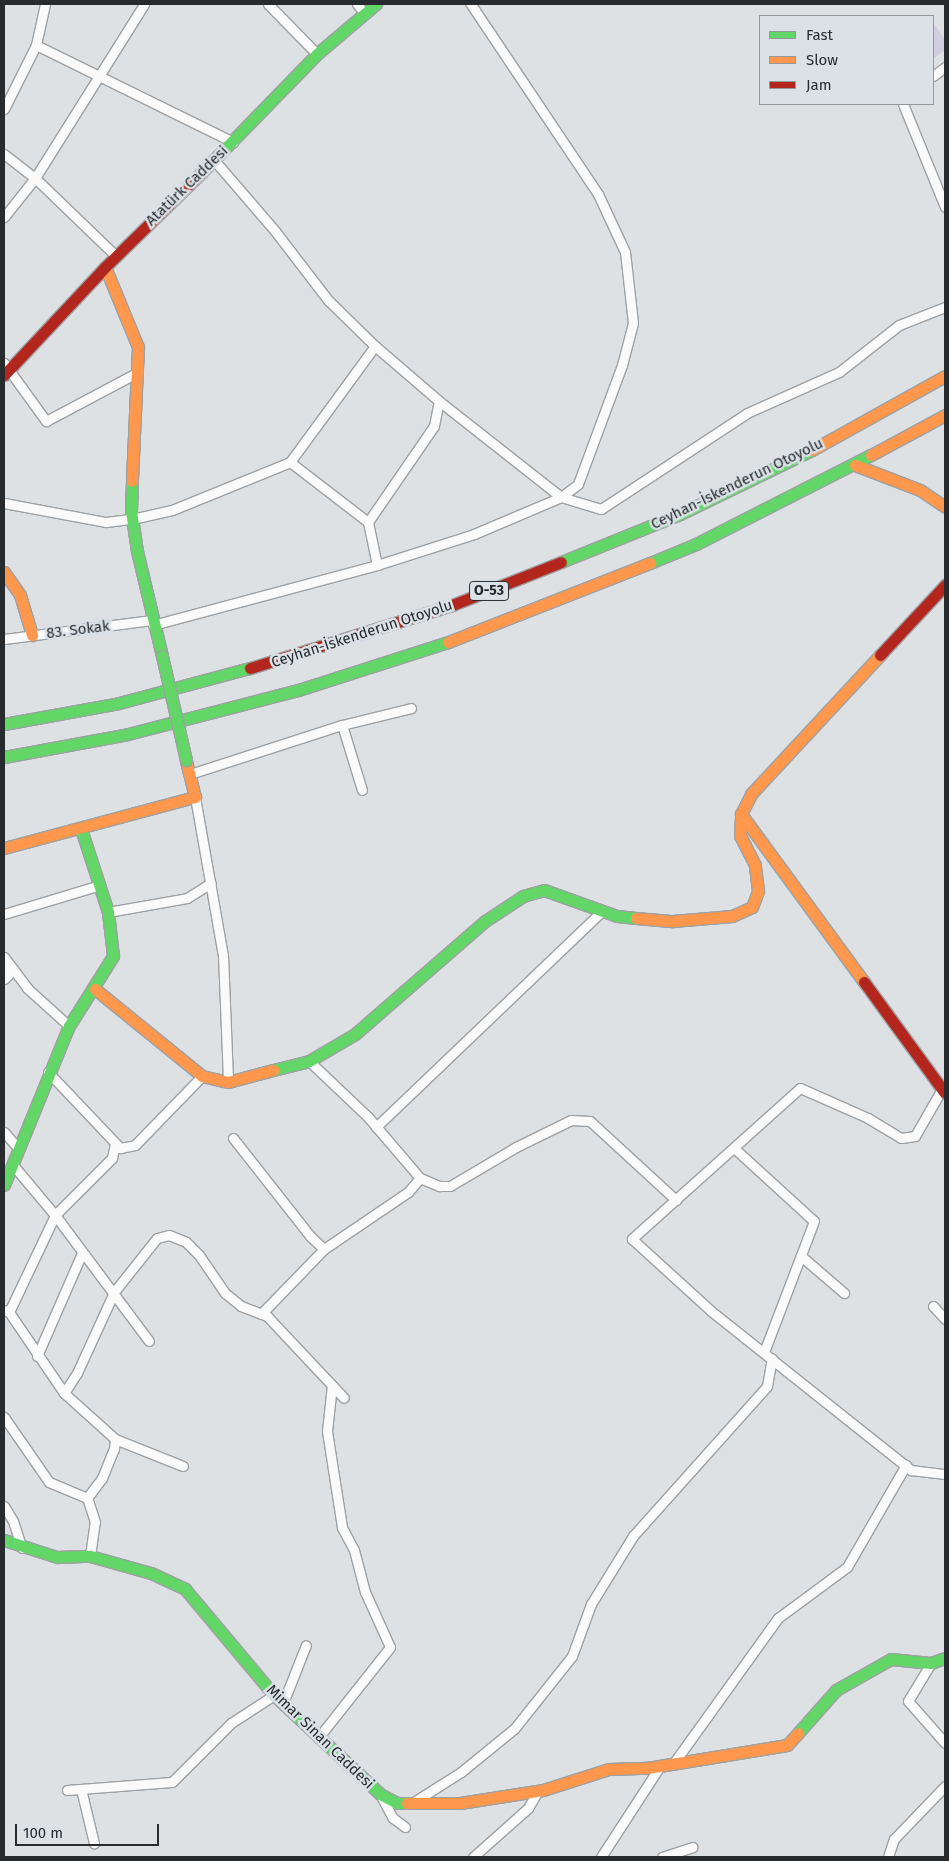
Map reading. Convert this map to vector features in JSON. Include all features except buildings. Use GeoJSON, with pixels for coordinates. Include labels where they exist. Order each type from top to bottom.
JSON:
{"type":"FeatureCollection","features":[{"type":"Feature","properties":{"kind":"main road","name":"Atatürk Caddesi"},"geometry":{"type":"LineString","coordinates":[[6,368],[116,256],[233,142],[317,54],[376,4]]}},
{"type":"Feature","properties":{"kind":"main road"},"geometry":{"type":"LineString","coordinates":[[4,848],[195,798],[162,656],[152,623],[132,519],[138,347],[105,267]]}},
{"type":"Feature","properties":{"kind":"main road","name":"Ceyhan-İskenderun Otoyolu"},"geometry":{"type":"LineString","coordinates":[[4,724],[156,693],[287,658],[452,605],[680,514],[808,452],[945,376]]}},
{"type":"Feature","properties":{"kind":"main road","name":"O-53"},"geometry":{"type":"LineString","coordinates":[[4,757],[128,734],[298,690],[466,636],[696,544],[854,464],[945,415]]}},
{"type":"Feature","properties":{"kind":"main road"},"geometry":{"type":"LineString","coordinates":[[854,464],[920,490],[945,506]]}},
{"type":"Feature","properties":{"kind":"main road"},"geometry":{"type":"LineString","coordinates":[[4,572],[20,595],[32,635]]}},
{"type":"Feature","properties":{"kind":"main road"},"geometry":{"type":"LineString","coordinates":[[95,990],[202,1076],[228,1082],[309,1061],[355,1034],[485,921],[523,896],[544,890],[602,911],[673,921],[732,916],[752,907],[758,890],[755,865],[740,836],[742,814],[751,794],[945,585]]}},
{"type":"Feature","properties":{"kind":"main road"},"geometry":{"type":"LineString","coordinates":[[742,814],[944,1091]]}},
{"type":"Feature","properties":{"kind":"main road"},"geometry":{"type":"LineString","coordinates":[[4,1185],[48,1072],[69,1026],[95,990],[113,956],[108,912],[82,829]]}},
{"type":"Feature","properties":{"kind":"main road","name":"Mimar Sinan Caddesi"},"geometry":{"type":"LineString","coordinates":[[4,1540],[22,1548],[57,1557],[90,1556],[150,1572],[186,1590],[274,1694],[318,1738],[380,1794],[397,1803],[460,1804],[538,1791],[609,1769],[660,1766],[787,1745],[836,1690],[891,1660],[931,1663],[945,1658]]}},
{"type":"Feature","properties":{"kind":"street"},"geometry":{"type":"LineString","coordinates":[[4,110],[36,46],[45,4]]}},
{"type":"Feature","properties":{"kind":"street"},"geometry":{"type":"LineString","coordinates":[[4,217],[35,178],[144,4]]}},
{"type":"Feature","properties":{"kind":"street"},"geometry":{"type":"LineString","coordinates":[[268,4],[317,54]]}},
{"type":"Feature","properties":{"kind":"street"},"geometry":{"type":"LineString","coordinates":[[357,4],[366,14]]}},
{"type":"Feature","properties":{"kind":"street","name":"83. Sokak"},"geometry":{"type":"LineString","coordinates":[[4,639],[152,623],[377,565],[474,534],[561,497],[578,484],[622,365],[633,323],[625,252],[598,194],[471,4]]}},
{"type":"Feature","properties":{"kind":"street"},"geometry":{"type":"LineString","coordinates":[[36,46],[100,75],[233,142]]}},
{"type":"Feature","properties":{"kind":"street"},"geometry":{"type":"LineString","coordinates":[[934,75],[945,67]]}},
{"type":"Feature","properties":{"kind":"street"},"geometry":{"type":"LineString","coordinates":[[903,105],[942,190],[945,206]]}},
{"type":"Feature","properties":{"kind":"street"},"geometry":{"type":"LineString","coordinates":[[4,154],[35,178],[116,256]]}},
{"type":"Feature","properties":{"kind":"street"},"geometry":{"type":"LineString","coordinates":[[214,160],[275,231],[328,300],[375,346],[439,400],[561,497],[601,509],[747,413],[839,372],[899,325],[945,307]]}},
{"type":"Feature","properties":{"kind":"street"},"geometry":{"type":"LineString","coordinates":[[4,503],[106,522],[132,519],[172,510],[290,462],[375,346]]}},
{"type":"Feature","properties":{"kind":"street"},"geometry":{"type":"LineString","coordinates":[[6,368],[46,421],[138,372]]}},
{"type":"Feature","properties":{"kind":"street"},"geometry":{"type":"LineString","coordinates":[[368,522],[434,426],[439,400]]}},
{"type":"Feature","properties":{"kind":"street"},"geometry":{"type":"LineString","coordinates":[[290,462],[368,522],[377,565]]}},
{"type":"Feature","properties":{"kind":"street"},"geometry":{"type":"LineString","coordinates":[[190,774],[342,725],[411,708]]}},
{"type":"Feature","properties":{"kind":"street"},"geometry":{"type":"LineString","coordinates":[[342,725],[362,790]]}},
{"type":"Feature","properties":{"kind":"street"},"geometry":{"type":"LineString","coordinates":[[195,798],[223,955],[228,1082]]}},
{"type":"Feature","properties":{"kind":"street"},"geometry":{"type":"LineString","coordinates":[[108,912],[188,898],[211,882]]}},
{"type":"Feature","properties":{"kind":"street"},"geometry":{"type":"LineString","coordinates":[[4,914],[100,885]]}},
{"type":"Feature","properties":{"kind":"street"},"geometry":{"type":"LineString","coordinates":[[376,1127],[602,911]]}},
{"type":"Feature","properties":{"kind":"street"},"geometry":{"type":"LineString","coordinates":[[4,978],[8,975],[6,961]]}},
{"type":"Feature","properties":{"kind":"street"},"geometry":{"type":"LineString","coordinates":[[6,961],[27,988],[69,1026]]}},
{"type":"Feature","properties":{"kind":"street"},"geometry":{"type":"LineString","coordinates":[[309,1061],[376,1127],[420,1178],[438,1186],[450,1186],[516,1147],[571,1120],[590,1121],[676,1200]]}},
{"type":"Feature","properties":{"kind":"street"},"geometry":{"type":"LineString","coordinates":[[48,1072],[120,1148],[135,1145],[202,1076]]}},
{"type":"Feature","properties":{"kind":"street"},"geometry":{"type":"LineString","coordinates":[[944,1091],[915,1136],[901,1138],[868,1118],[800,1088],[632,1239],[711,1312],[772,1358],[911,1470],[945,1474]]}},
{"type":"Feature","properties":{"kind":"street"},"geometry":{"type":"LineString","coordinates":[[4,1132],[19,1148]]}},
{"type":"Feature","properties":{"kind":"street"},"geometry":{"type":"LineString","coordinates":[[233,1138],[310,1236],[324,1249]]}},
{"type":"Feature","properties":{"kind":"street"},"geometry":{"type":"LineString","coordinates":[[115,1144],[112,1158],[55,1215],[6,1311],[64,1393],[115,1439],[183,1466]]}},
{"type":"Feature","properties":{"kind":"street"},"geometry":{"type":"LineString","coordinates":[[734,1148],[814,1221],[764,1352]]}},
{"type":"Feature","properties":{"kind":"street"},"geometry":{"type":"LineString","coordinates":[[13,1165],[55,1215],[149,1341]]}},
{"type":"Feature","properties":{"kind":"street"},"geometry":{"type":"LineString","coordinates":[[261,1314],[324,1249],[408,1192],[420,1178]]}},
{"type":"Feature","properties":{"kind":"street"},"geometry":{"type":"LineString","coordinates":[[64,1393],[77,1373],[114,1292],[157,1238],[169,1235],[186,1242],[199,1255],[225,1293],[242,1306],[261,1314],[344,1398]]}},
{"type":"Feature","properties":{"kind":"street"},"geometry":{"type":"LineString","coordinates":[[37,1356],[82,1253]]}},
{"type":"Feature","properties":{"kind":"street"},"geometry":{"type":"LineString","coordinates":[[801,1256],[844,1293]]}},
{"type":"Feature","properties":{"kind":"street"},"geometry":{"type":"LineString","coordinates":[[932,1306],[945,1319]]}},
{"type":"Feature","properties":{"kind":"street"},"geometry":{"type":"LineString","coordinates":[[409,1804],[461,1772],[514,1729],[572,1656],[591,1604],[633,1536],[767,1386],[772,1358]]}},
{"type":"Feature","properties":{"kind":"street"},"geometry":{"type":"LineString","coordinates":[[318,1738],[390,1647],[364,1592],[354,1550],[342,1527],[327,1431],[332,1385]]}},
{"type":"Feature","properties":{"kind":"street"},"geometry":{"type":"LineString","coordinates":[[4,1417],[49,1482],[87,1498],[95,1522],[90,1556]]}},
{"type":"Feature","properties":{"kind":"street"},"geometry":{"type":"LineString","coordinates":[[87,1498],[102,1478],[114,1449],[115,1439]]}},
{"type":"Feature","properties":{"kind":"street"},"geometry":{"type":"LineString","coordinates":[[673,1764],[778,1618],[847,1567],[906,1465]]}},
{"type":"Feature","properties":{"kind":"street"},"geometry":{"type":"LineString","coordinates":[[4,1506],[13,1521],[22,1548]]}},
{"type":"Feature","properties":{"kind":"street"},"geometry":{"type":"LineString","coordinates":[[283,1703],[306,1645]]}},
{"type":"Feature","properties":{"kind":"street"},"geometry":{"type":"LineString","coordinates":[[931,1663],[908,1701],[945,1743]]}},
{"type":"Feature","properties":{"kind":"street"},"geometry":{"type":"LineString","coordinates":[[67,1790],[172,1782],[231,1723],[274,1694]]}},
{"type":"Feature","properties":{"kind":"street"},"geometry":{"type":"LineString","coordinates":[[602,1857],[660,1766]]}},
{"type":"Feature","properties":{"kind":"street"},"geometry":{"type":"LineString","coordinates":[[888,1857],[894,1840],[929,1806],[945,1786]]}},
{"type":"Feature","properties":{"kind":"street"},"geometry":{"type":"LineString","coordinates":[[81,1789],[94,1842]]}},
{"type":"Feature","properties":{"kind":"street"},"geometry":{"type":"LineString","coordinates":[[473,1857],[528,1808],[538,1791]]}},
{"type":"Feature","properties":{"kind":"street"},"geometry":{"type":"LineString","coordinates":[[380,1794],[393,1818],[405,1827]]}},
{"type":"Feature","properties":{"kind":"street"},"geometry":{"type":"LineString","coordinates":[[929,1806],[945,1796]]}},
{"type":"Feature","properties":{"kind":"street"},"geometry":{"type":"LineString","coordinates":[[662,1857],[692,1848]]}},
{"type":"Feature","properties":{"kind":"shaded area"},"geometry":{"type":"Polygon","coordinates":[[[934,24],[945,40],[945,50],[934,58],[934,24]]]}},
{"type":"Feature","properties":{"kind":"traffic: fast"},"geometry":{"type":"LineString","coordinates":[[201,173],[317,54],[376,4]]}},
{"type":"Feature","properties":{"kind":"traffic: fast"},"geometry":{"type":"LineString","coordinates":[[561,562],[680,514],[812,450]]}},
{"type":"Feature","properties":{"kind":"traffic: fast"},"geometry":{"type":"LineString","coordinates":[[650,563],[696,544],[871,455]]}},
{"type":"Feature","properties":{"kind":"traffic: fast"},"geometry":{"type":"LineString","coordinates":[[132,481],[131,511],[137,551],[162,656]]}},
{"type":"Feature","properties":{"kind":"traffic: fast"},"geometry":{"type":"LineString","coordinates":[[4,757],[128,734],[298,690],[448,642]]}},
{"type":"Feature","properties":{"kind":"traffic: fast"},"geometry":{"type":"LineString","coordinates":[[162,656],[186,760]]}},
{"type":"Feature","properties":{"kind":"traffic: fast"},"geometry":{"type":"LineString","coordinates":[[4,724],[119,703],[250,668]]}},
{"type":"Feature","properties":{"kind":"traffic: fast"},"geometry":{"type":"LineString","coordinates":[[4,1185],[69,1026],[113,956],[108,912],[81,829]]}},
{"type":"Feature","properties":{"kind":"traffic: fast"},"geometry":{"type":"LineString","coordinates":[[273,1070],[309,1061],[355,1034],[485,921],[523,896],[544,890],[617,916],[636,918]]}},
{"type":"Feature","properties":{"kind":"traffic: fast"},"geometry":{"type":"LineString","coordinates":[[4,1540],[57,1557],[90,1556],[151,1573],[185,1589],[274,1695],[380,1794],[397,1803],[407,1803]]}},
{"type":"Feature","properties":{"kind":"traffic: fast"},"geometry":{"type":"LineString","coordinates":[[798,1733],[836,1690],[891,1659],[931,1663],[945,1658]]}},
{"type":"Feature","properties":{"kind":"traffic: slow"},"geometry":{"type":"LineString","coordinates":[[105,267],[138,347],[132,481]]}},
{"type":"Feature","properties":{"kind":"traffic: slow"},"geometry":{"type":"LineString","coordinates":[[812,450],[945,376]]}},
{"type":"Feature","properties":{"kind":"traffic: slow"},"geometry":{"type":"LineString","coordinates":[[871,455],[945,415]]}},
{"type":"Feature","properties":{"kind":"traffic: slow"},"geometry":{"type":"LineString","coordinates":[[855,465],[920,490],[945,507]]}},
{"type":"Feature","properties":{"kind":"traffic: slow"},"geometry":{"type":"LineString","coordinates":[[448,642],[650,563]]}},
{"type":"Feature","properties":{"kind":"traffic: slow"},"geometry":{"type":"LineString","coordinates":[[4,572],[20,595],[32,635]]}},
{"type":"Feature","properties":{"kind":"traffic: slow"},"geometry":{"type":"LineString","coordinates":[[636,918],[673,921],[732,916],[752,907],[758,891],[755,865],[740,836],[741,814],[751,794],[880,655]]}},
{"type":"Feature","properties":{"kind":"traffic: slow"},"geometry":{"type":"LineString","coordinates":[[4,848],[195,797],[186,760]]}},
{"type":"Feature","properties":{"kind":"traffic: slow"},"geometry":{"type":"LineString","coordinates":[[741,814],[864,982]]}},
{"type":"Feature","properties":{"kind":"traffic: slow"},"geometry":{"type":"LineString","coordinates":[[95,989],[202,1076],[228,1082],[273,1070]]}},
{"type":"Feature","properties":{"kind":"traffic: slow"},"geometry":{"type":"LineString","coordinates":[[407,1803],[460,1803],[543,1790],[609,1769],[647,1768],[787,1745],[798,1733]]}},
{"type":"Feature","properties":{"kind":"traffic: jam"},"geometry":{"type":"LineString","coordinates":[[4,375],[105,267],[201,173]]}},
{"type":"Feature","properties":{"kind":"traffic: jam"},"geometry":{"type":"LineString","coordinates":[[250,668],[452,605],[561,562]]}},
{"type":"Feature","properties":{"kind":"traffic: jam"},"geometry":{"type":"LineString","coordinates":[[880,655],[945,585]]}},
{"type":"Feature","properties":{"kind":"traffic: jam"},"geometry":{"type":"LineString","coordinates":[[864,982],[945,1093]]}}]}
